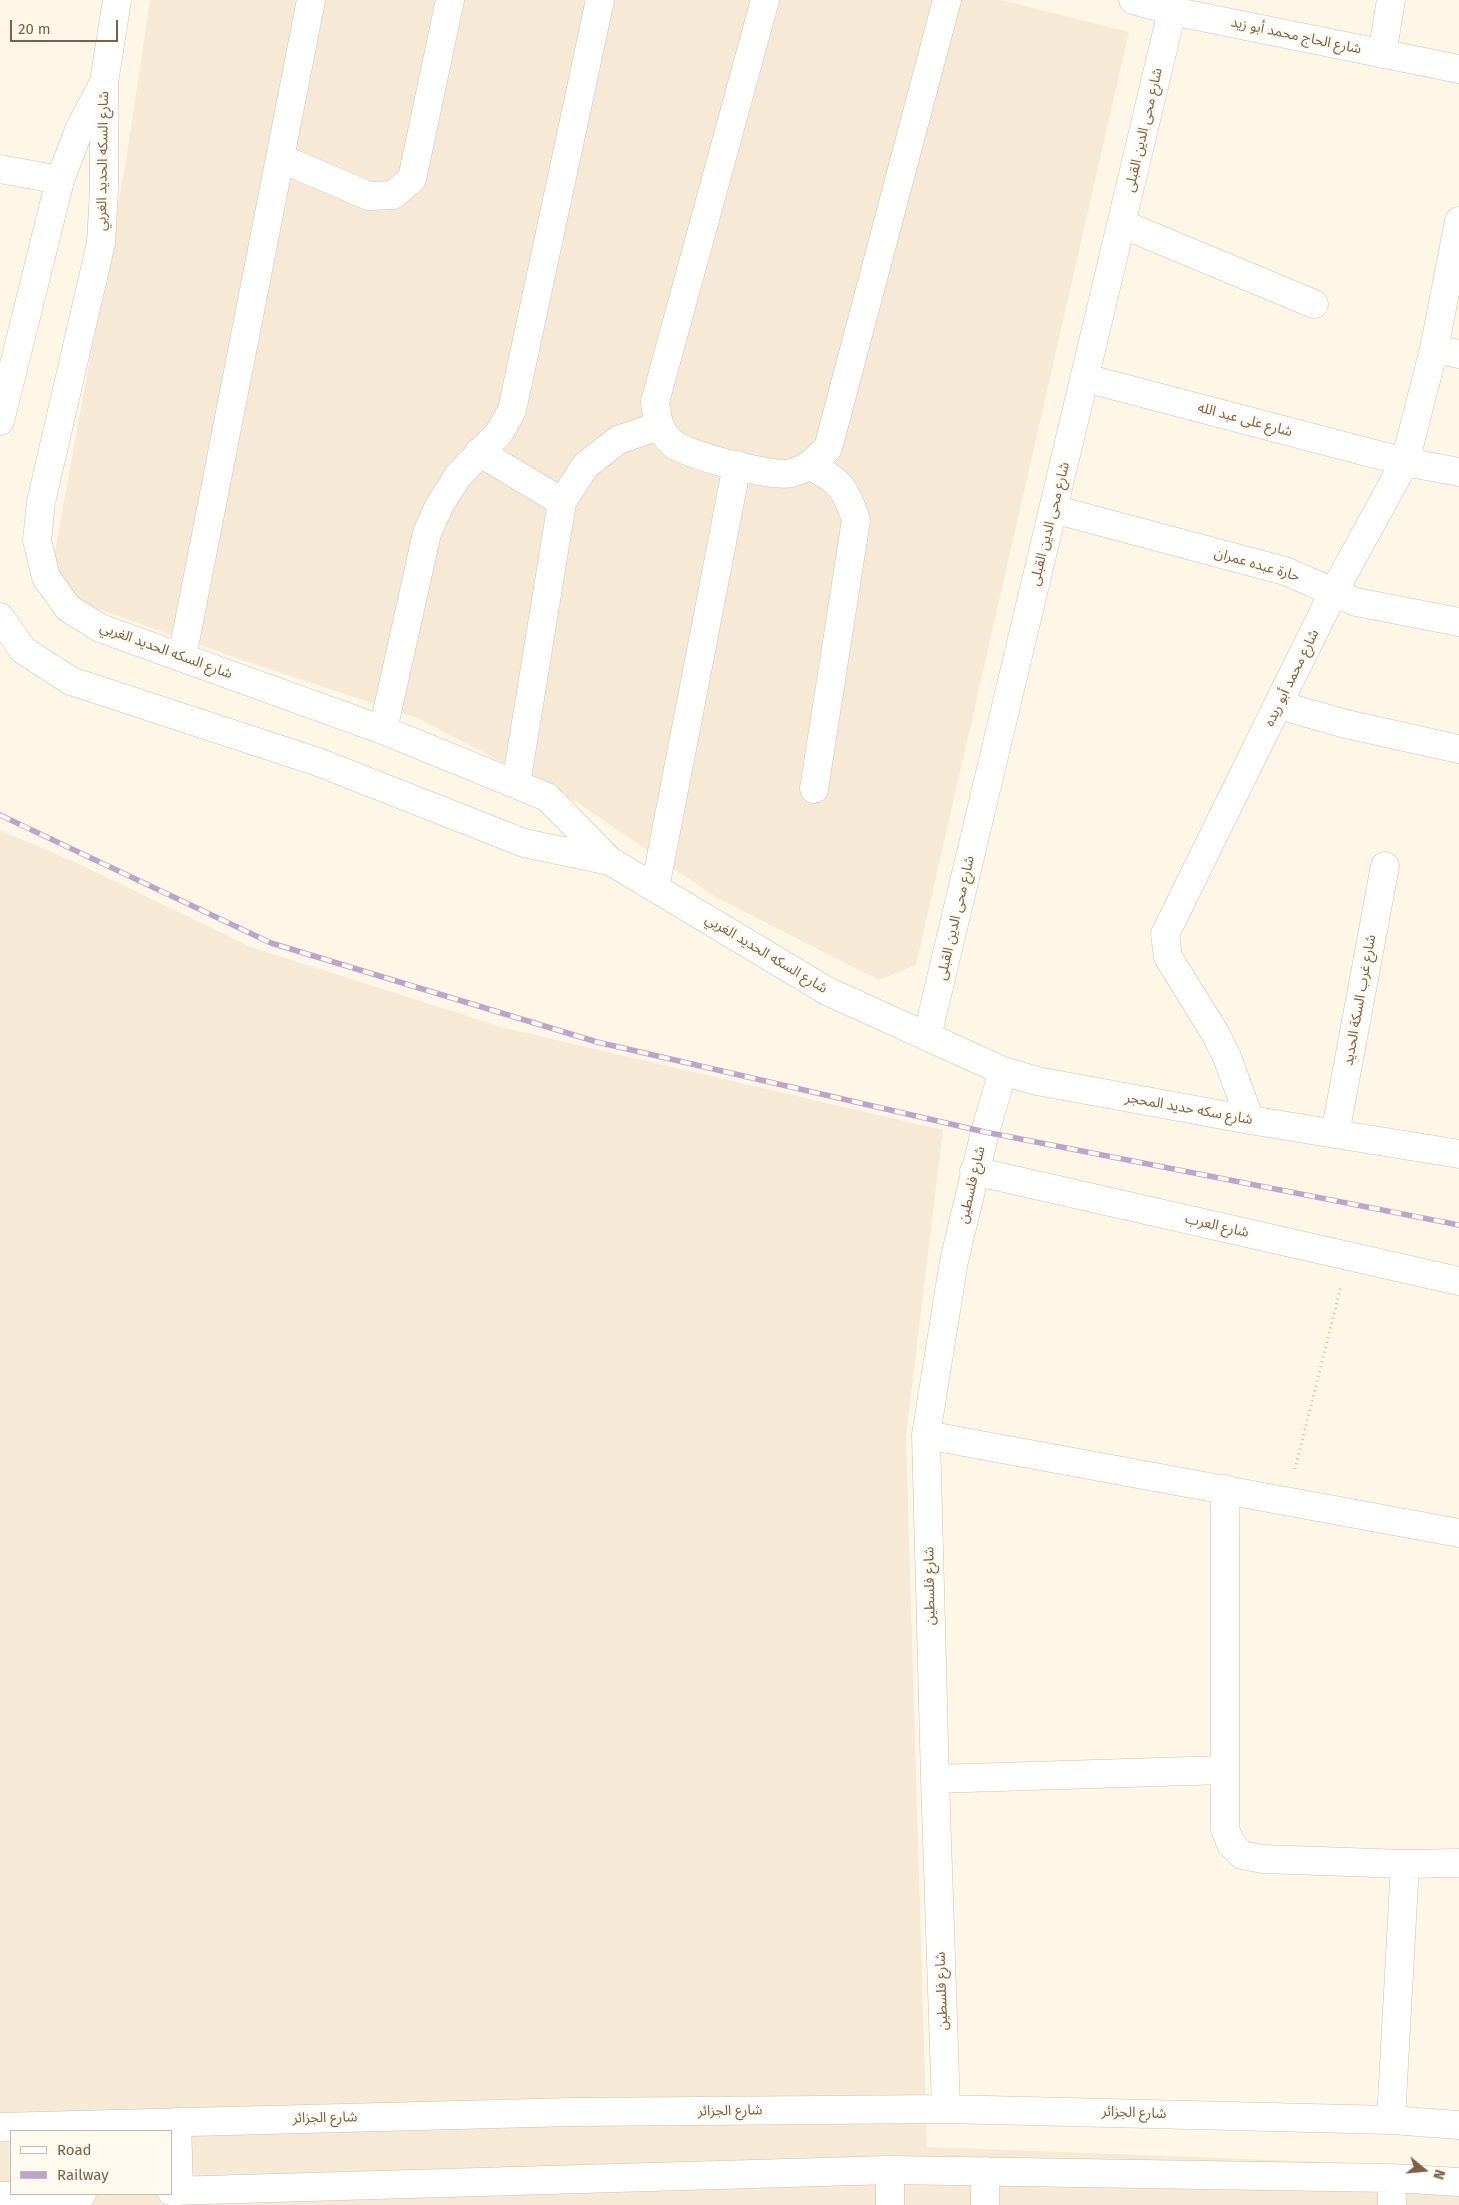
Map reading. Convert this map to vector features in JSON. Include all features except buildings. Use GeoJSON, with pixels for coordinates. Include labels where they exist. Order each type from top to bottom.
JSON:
{"type":"FeatureCollection","features":[{"type":"Feature","properties":{"kind":"street","name":"شارع السكه الحديد الغربي"},"geometry":{"type":"LineString","coordinates":[[117,0],[104,82],[105,172],[101,243],[41,502],[37,540],[46,577],[68,608],[100,628],[383,730],[547,797],[610,861],[827,991],[928,1037]]}},
{"type":"Feature","properties":{"kind":"street"},"geometry":{"type":"LineString","coordinates":[[182,657],[311,0]]}},
{"type":"Feature","properties":{"kind":"street"},"geometry":{"type":"LineString","coordinates":[[280,158],[369,196],[393,195],[412,179],[450,0]]}},
{"type":"Feature","properties":{"kind":"street"},"geometry":{"type":"LineString","coordinates":[[383,730],[427,534],[440,504],[458,476],[479,452],[499,434],[512,410],[600,0]]}},
{"type":"Feature","properties":{"kind":"street"},"geometry":{"type":"LineString","coordinates":[[765,0],[655,402],[659,426],[672,444],[693,454],[765,472],[789,474],[811,466],[828,448],[836,425],[948,0]]}},
{"type":"Feature","properties":{"kind":"street","name":"شارع الحاج محمد أبو زيد"},"geometry":{"type":"LineString","coordinates":[[1133,0],[1172,11],[1459,69]]}},
{"type":"Feature","properties":{"kind":"street"},"geometry":{"type":"LineString","coordinates":[[1382,54],[1391,0]]}},
{"type":"Feature","properties":{"kind":"street","name":"شارع محى الدين القبلى"},"geometry":{"type":"LineString","coordinates":[[928,1037],[1172,11]]}},
{"type":"Feature","properties":{"kind":"street","name":"شارع السكه الحديد الغربي"},"geometry":{"type":"LineString","coordinates":[[0,421],[60,180],[79,130],[104,82]]}},
{"type":"Feature","properties":{"kind":"street"},"geometry":{"type":"LineString","coordinates":[[0,168],[60,180]]}},
{"type":"Feature","properties":{"kind":"street","name":"شارع محمد أبو ريده"},"geometry":{"type":"LineString","coordinates":[[1250,1120],[1227,1057],[1215,1033],[1168,957],[1165,934],[1333,593],[1405,462],[1447,351],[1459,221]]}},
{"type":"Feature","properties":{"kind":"street"},"geometry":{"type":"LineString","coordinates":[[1122,224],[1314,304]]}},
{"type":"Feature","properties":{"kind":"street","name":"شارع على عبد الله"},"geometry":{"type":"LineString","coordinates":[[1085,378],[1405,462],[1459,472]]}},
{"type":"Feature","properties":{"kind":"street"},"geometry":{"type":"LineString","coordinates":[[516,784],[562,502],[585,466],[618,440],[659,426]]}},
{"type":"Feature","properties":{"kind":"street"},"geometry":{"type":"LineString","coordinates":[[479,452],[562,502]]}},
{"type":"Feature","properties":{"kind":"street"},"geometry":{"type":"LineString","coordinates":[[655,888],[737,465]]}},
{"type":"Feature","properties":{"kind":"street"},"geometry":{"type":"LineString","coordinates":[[811,466],[833,477],[849,497],[856,520],[814,789]]}},
{"type":"Feature","properties":{"kind":"street","name":"حارة عبده عمران"},"geometry":{"type":"LineString","coordinates":[[1053,509],[1285,571],[1356,602],[1379,608],[1459,622]]}},
{"type":"Feature","properties":{"kind":"street","name":"شارع السكه الحديد الغربي"},"geometry":{"type":"LineString","coordinates":[[0,617],[23,650],[71,681],[318,762],[524,843],[610,861]]}},
{"type":"Feature","properties":{"kind":"street"},"geometry":{"type":"LineString","coordinates":[[1279,705],[1346,724],[1459,749]]}},
{"type":"Feature","properties":{"kind":"street","name":"شارع غرب السكة الحديد"},"geometry":{"type":"LineString","coordinates":[[1336,1134],[1385,866]]}},
{"type":"Feature","properties":{"kind":"street","name":"شارع سكه حديد المحجر"},"geometry":{"type":"LineString","coordinates":[[928,1037],[1003,1071],[1037,1081],[1250,1120],[1459,1154]]}},
{"type":"Feature","properties":{"kind":"street","name":"شارع فلسطين"},"geometry":{"type":"LineString","coordinates":[[946,2108],[934,1779],[926,1435],[954,1261],[974,1171],[1003,1071]]}},
{"type":"Feature","properties":{"kind":"street","name":"شارع العرب"},"geometry":{"type":"LineString","coordinates":[[974,1171],[1459,1281]]}},
{"type":"Feature","properties":{"kind":"street"},"geometry":{"type":"LineString","coordinates":[[926,1435],[1459,1534]]}},
{"type":"Feature","properties":{"kind":"street"},"geometry":{"type":"LineString","coordinates":[[1224,1489],[1223,1770],[1225,1830],[1231,1844],[1242,1855],[1263,1859],[1404,1864],[1459,1863]]}},
{"type":"Feature","properties":{"kind":"street"},"geometry":{"type":"LineString","coordinates":[[934,1779],[1223,1770]]}},
{"type":"Feature","properties":{"kind":"street"},"geometry":{"type":"LineString","coordinates":[[1390,2120],[1404,1864]]}},
{"type":"Feature","properties":{"kind":"street","name":"شارع الجزائر"},"geometry":{"type":"LineString","coordinates":[[0,2127],[572,2112],[946,2108],[1390,2120],[1459,2125]]}},
{"type":"Feature","properties":{"kind":"street"},"geometry":{"type":"LineString","coordinates":[[177,2122],[175,2191],[263,2198],[890,2170],[1391,2178],[1459,2182]]}},
{"type":"Feature","properties":{"kind":"street"},"geometry":{"type":"LineString","coordinates":[[890,2170],[890,2205]]}},
{"type":"Feature","properties":{"kind":"street"},"geometry":{"type":"LineString","coordinates":[[985,2171],[985,2205]]}},
{"type":"Feature","properties":{"kind":"street"},"geometry":{"type":"LineString","coordinates":[[1391,2178],[1392,2205]]}},
{"type":"Feature","properties":{"kind":"street"},"geometry":{"type":"LineString","coordinates":[[0,2196],[41,2195]]}},
{"type":"Feature","properties":{"kind":"path"},"geometry":{"type":"LineString","coordinates":[[1287,1501],[1349,1256]]}},
{"type":"Feature","properties":{"kind":"shaded area"},"geometry":{"type":"Polygon","coordinates":[[[150,0],[1002,0],[1129,32],[916,965],[879,980],[717,898],[578,803],[420,719],[242,660],[76,601],[53,562],[127,154],[150,0]]]}},
{"type":"Feature","properties":{"kind":"shaded area"},"geometry":{"type":"Polygon","coordinates":[[[0,830],[79,864],[251,947],[505,1028],[943,1130],[906,1436],[927,2147],[1459,2167],[1459,2205],[0,2205],[0,830]]]}},
{"type":"Feature","properties":{"kind":"railway"},"geometry":{"type":"LineString","coordinates":[[0,815],[271,943],[597,1042],[985,1132],[1459,1225]]}}]}
